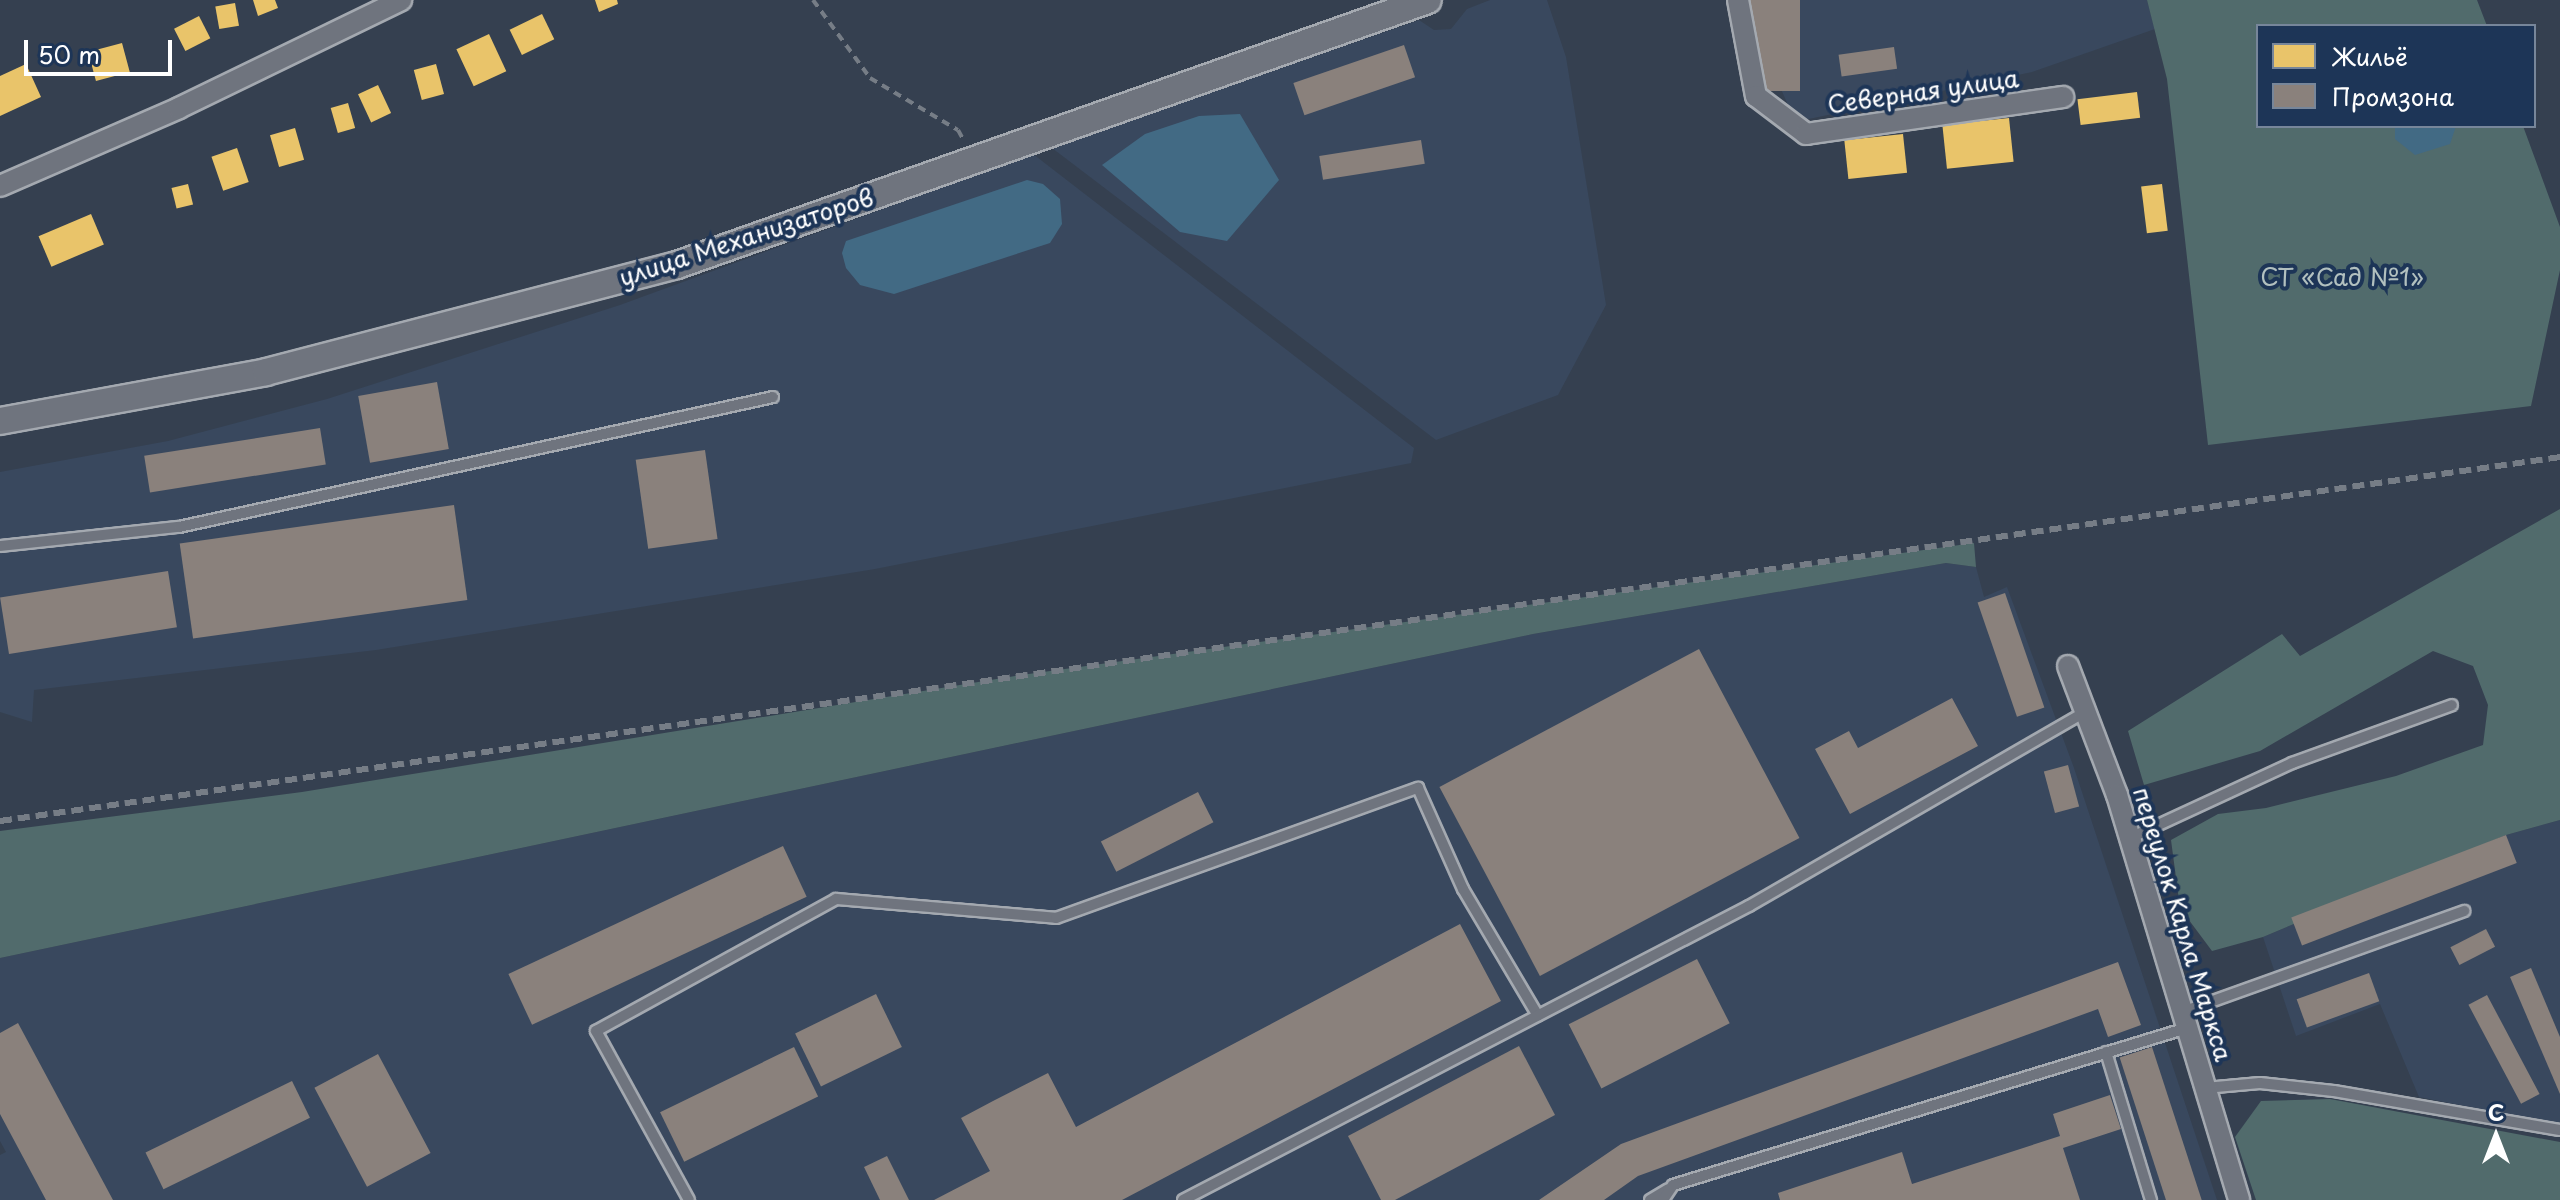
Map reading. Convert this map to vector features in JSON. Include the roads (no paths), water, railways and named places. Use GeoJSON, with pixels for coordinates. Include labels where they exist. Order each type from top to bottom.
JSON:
{"type":"FeatureCollection","features":[{"type":"Feature","properties":{"kind":"street"},"geometry":{"type":"LineString","coordinates":[[0,186],[165,114],[401,0]]}},
{"type":"Feature","properties":{"kind":"street","name":"улица Механизаторов"},"geometry":{"type":"LineString","coordinates":[[0,421],[266,372],[677,265],[1428,0]]}},
{"type":"Feature","properties":{"kind":"street","name":"Северная улица"},"geometry":{"type":"LineString","coordinates":[[1738,0],[1756,96],[1806,134],[2063,97]]}},
{"type":"Feature","properties":{"kind":"street","name":"переулок Карла Маркса"},"geometry":{"type":"LineString","coordinates":[[2068,666],[2130,838],[2239,1200]]}},
{"type":"Feature","properties":{"kind":"lane"},"geometry":{"type":"LineString","coordinates":[[0,546],[179,527],[773,397]]}},
{"type":"Feature","properties":{"kind":"lane"},"geometry":{"type":"LineString","coordinates":[[2130,838],[2292,763],[2452,705]]}},
{"type":"Feature","properties":{"kind":"lane"},"geometry":{"type":"LineString","coordinates":[[1183,1200],[1749,906],[2085,712]]}},
{"type":"Feature","properties":{"kind":"lane"},"geometry":{"type":"LineString","coordinates":[[689,1200],[596,1031],[836,899],[1056,918],[1418,788],[1463,889],[1538,1016]]}},
{"type":"Feature","properties":{"kind":"lane"},"geometry":{"type":"LineString","coordinates":[[1650,1200],[1673,1185],[2106,1052],[2464,911]]}},
{"type":"Feature","properties":{"kind":"lane"},"geometry":{"type":"LineString","coordinates":[[2106,1052],[2151,1200]]}},
{"type":"Feature","properties":{"kind":"lane"},"geometry":{"type":"LineString","coordinates":[[2205,1088],[2260,1083],[2334,1091],[2560,1130]]}},
{"type":"Feature","properties":{"kind":"lane"},"geometry":{"type":"LineString","coordinates":[[1663,1200],[1673,1185]]}},
{"type":"Feature","properties":{"kind":"railway"},"geometry":{"type":"LineString","coordinates":[[0,821],[2560,457]]}},
{"type":"Feature","properties":{"kind":"park label","name":"СТ «Сад №1»"},"geometry":{"type":"Point","coordinates":[2342,277]}}]}
